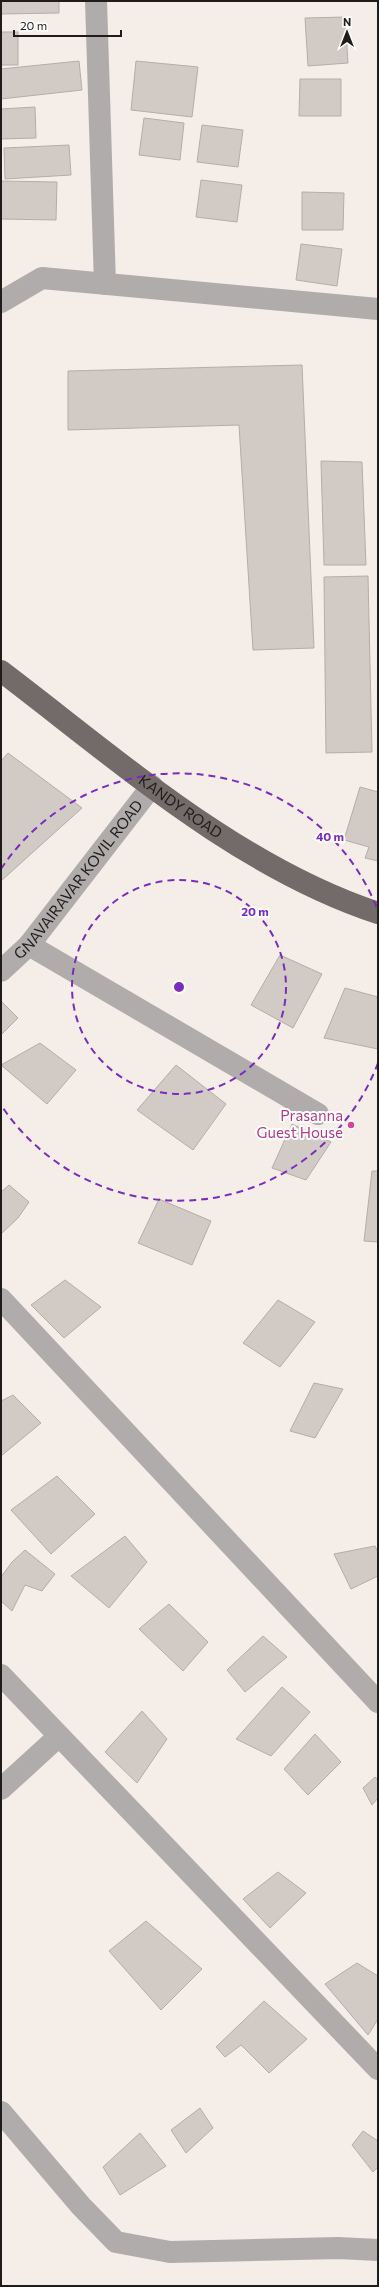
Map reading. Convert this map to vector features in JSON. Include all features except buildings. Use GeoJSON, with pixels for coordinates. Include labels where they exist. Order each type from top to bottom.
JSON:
{"type":"FeatureCollection","features":[{"type":"Feature","properties":{"kind":"highway","name":"KANDY ROAD"},"geometry":{"type":"LineString","coordinates":[[1,671],[212,830],[267,864],[344,901],[378,913]]}},
{"type":"Feature","properties":{"kind":"street"},"geometry":{"type":"LineString","coordinates":[[96,1],[105,284]]}},
{"type":"Feature","properties":{"kind":"street"},"geometry":{"type":"LineString","coordinates":[[1,302],[42,278],[378,309]]}},
{"type":"Feature","properties":{"kind":"street","name":"GNAVAIRAVAR KOVIL ROAD"},"geometry":{"type":"LineString","coordinates":[[1,971],[29,945],[152,786]]}},
{"type":"Feature","properties":{"kind":"street"},"geometry":{"type":"LineString","coordinates":[[29,945],[318,1114]]}},
{"type":"Feature","properties":{"kind":"street"},"geometry":{"type":"LineString","coordinates":[[1,1299],[378,1702]]}},
{"type":"Feature","properties":{"kind":"street"},"geometry":{"type":"LineString","coordinates":[[1,1675],[378,2069]]}},
{"type":"Feature","properties":{"kind":"street"},"geometry":{"type":"LineString","coordinates":[[1,1789],[59,1736]]}},
{"type":"Feature","properties":{"kind":"street"},"geometry":{"type":"LineString","coordinates":[[1,2112],[81,2206],[116,2242],[170,2252],[338,2248],[378,2250]]}},
{"type":"Feature","properties":{"kind":"place","name":"Prasanna Guest House"},"geometry":{"type":"Point","coordinates":[351,1125]}}]}
